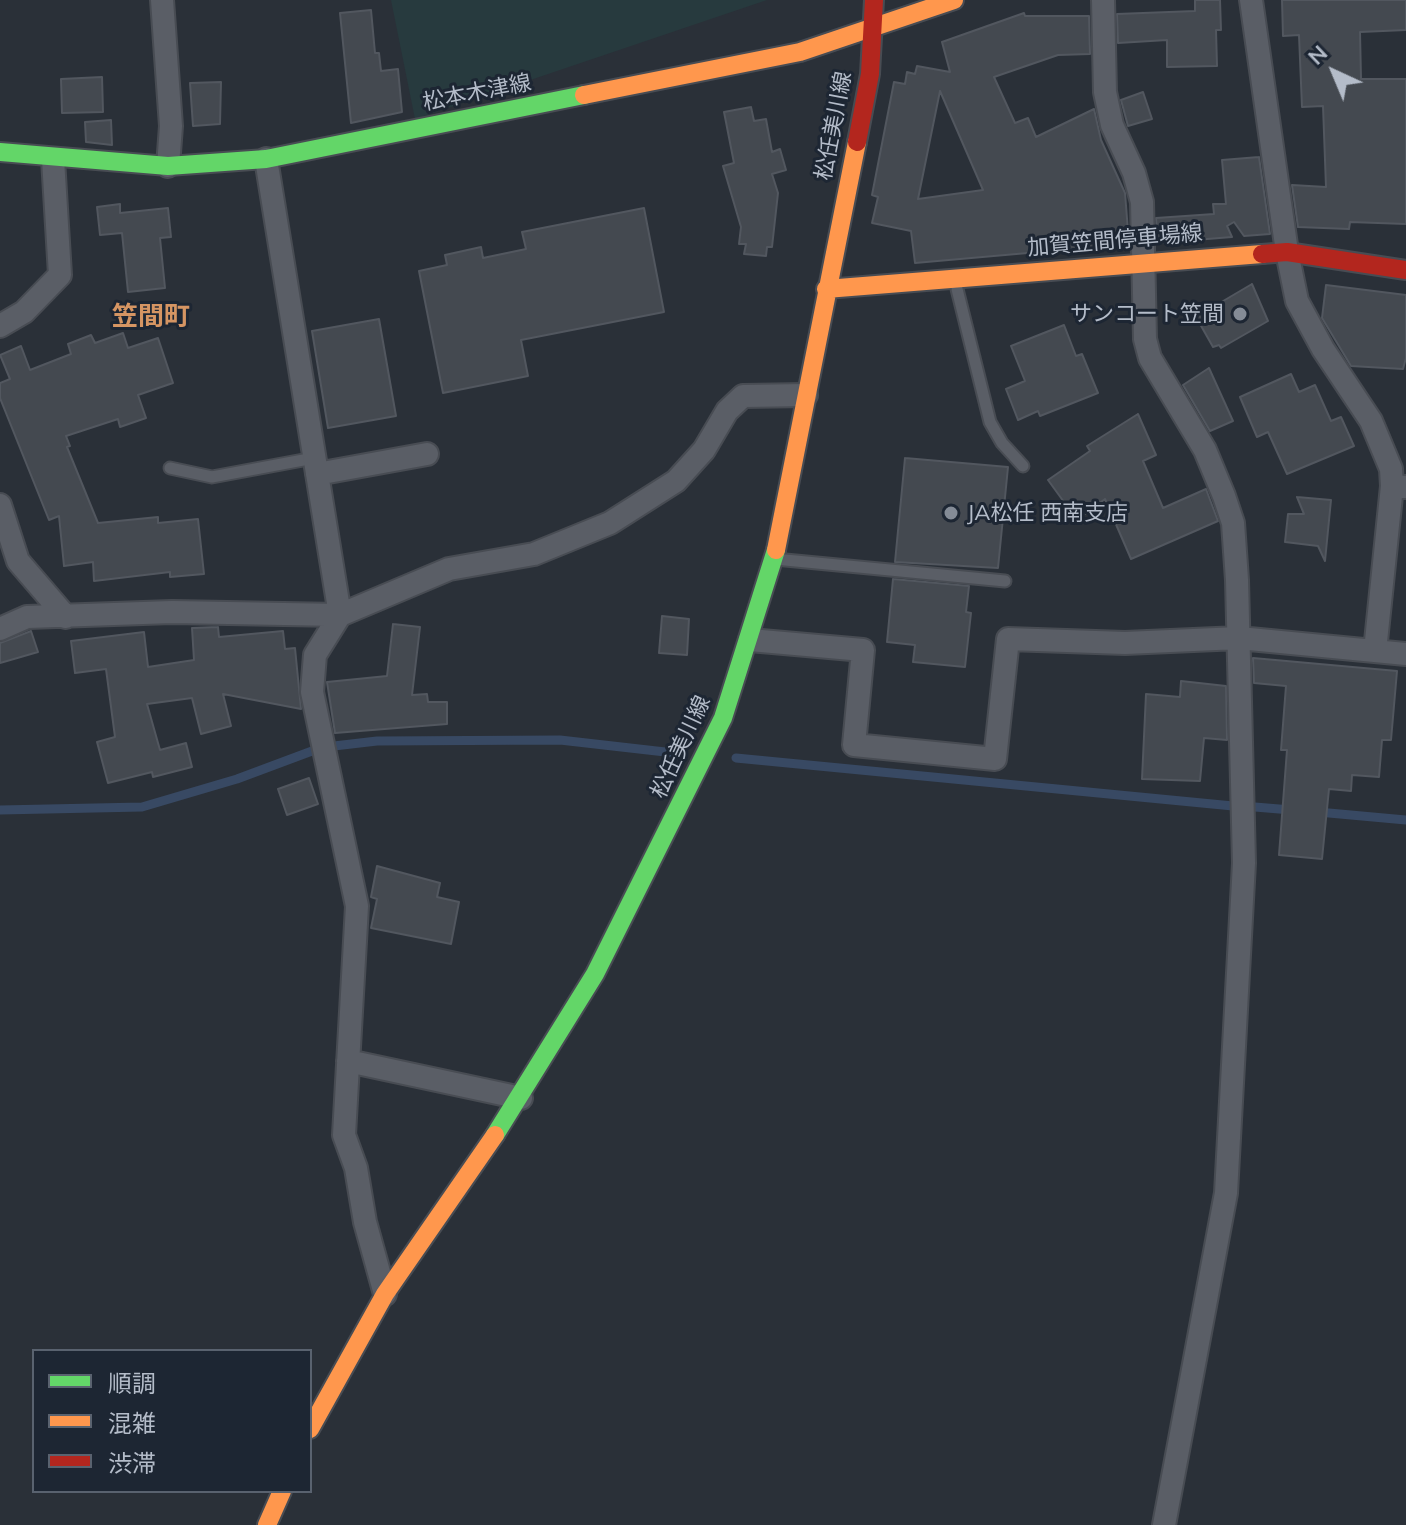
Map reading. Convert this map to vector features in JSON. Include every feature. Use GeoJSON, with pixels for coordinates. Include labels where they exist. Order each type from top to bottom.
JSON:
{"type":"FeatureCollection","features":[{"type":"Feature","properties":{"kind":"main road","name":"松任美川線"},"geometry":{"type":"LineString","coordinates":[[312,1425],[385,1294],[521,1098],[595,974],[723,718],[774,558],[870,74],[874,0]]}},
{"type":"Feature","properties":{"kind":"main road","name":"松本木津線"},"geometry":{"type":"LineString","coordinates":[[0,152],[53,159],[168,166],[266,159],[784,56],[954,0]]}},
{"type":"Feature","properties":{"kind":"main road","name":"加賀笠間停車場線"},"geometry":{"type":"LineString","coordinates":[[826,289],[1287,252],[1406,270]]}},
{"type":"Feature","properties":{"kind":"main road"},"geometry":{"type":"LineString","coordinates":[[267,1525],[281,1493]]}},
{"type":"Feature","properties":{"kind":"street"},"geometry":{"type":"LineString","coordinates":[[162,0],[171,126],[168,166]]}},
{"type":"Feature","properties":{"kind":"street"},"geometry":{"type":"LineString","coordinates":[[1103,0],[1105,92],[1112,125],[1134,173],[1142,202],[1145,339],[1150,358],[1205,450],[1233,523],[1239,638],[1244,863],[1226,1193],[1164,1525]]}},
{"type":"Feature","properties":{"kind":"street"},"geometry":{"type":"LineString","coordinates":[[1251,0],[1287,252],[1297,301],[1323,349],[1371,421],[1399,486],[1375,651]]}},
{"type":"Feature","properties":{"kind":"street"},"geometry":{"type":"LineString","coordinates":[[0,326],[24,312],[60,275],[53,159]]}},
{"type":"Feature","properties":{"kind":"street"},"geometry":{"type":"LineString","coordinates":[[266,159],[340,615],[315,655],[312,692],[357,906],[344,1135],[356,1168],[365,1222],[385,1294]]}},
{"type":"Feature","properties":{"kind":"street"},"geometry":{"type":"LineString","coordinates":[[0,629],[27,617],[172,612],[340,615],[449,569],[534,554],[598,528],[643,504],[676,481],[704,450],[727,411],[743,396],[806,395]]}},
{"type":"Feature","properties":{"kind":"street"},"geometry":{"type":"LineString","coordinates":[[316,466],[427,454]]}},
{"type":"Feature","properties":{"kind":"street"},"geometry":{"type":"LineString","coordinates":[[0,505],[9,561],[66,617]]}},
{"type":"Feature","properties":{"kind":"street"},"geometry":{"type":"LineString","coordinates":[[750,640],[863,650],[854,745],[995,759],[1008,639],[1125,643],[1239,638],[1406,654]]}},
{"type":"Feature","properties":{"kind":"street"},"geometry":{"type":"LineString","coordinates":[[348,1061],[521,1098]]}},
{"type":"Feature","properties":{"kind":"lane"},"geometry":{"type":"LineString","coordinates":[[957,289],[990,422],[1002,443],[1023,466]]}},
{"type":"Feature","properties":{"kind":"lane"},"geometry":{"type":"LineString","coordinates":[[170,468],[212,477],[316,466]]}},
{"type":"Feature","properties":{"kind":"lane"},"geometry":{"type":"LineString","coordinates":[[774,558],[1005,581]]}},
{"type":"Feature","properties":{"kind":"green space"},"geometry":{"type":"Polygon","coordinates":[[[391,0],[767,0],[415,119],[391,0]]]}},
{"type":"Feature","properties":{"kind":"building"},"geometry":{"type":"Polygon","coordinates":[[[1195,0],[1220,0],[1221,30],[1216,30],[1217,66],[1167,67],[1167,40],[1118,43],[1117,14],[1195,11],[1195,0]]]}},
{"type":"Feature","properties":{"kind":"building"},"geometry":{"type":"Polygon","coordinates":[[[1282,0],[1406,0],[1406,30],[1360,32],[1361,79],[1406,79],[1406,224],[1350,222],[1349,229],[1298,227],[1292,185],[1326,187],[1323,106],[1302,107],[1299,35],[1283,36],[1282,0]]]}},
{"type":"Feature","properties":{"kind":"building"},"geometry":{"type":"Polygon","coordinates":[[[371,10],[375,53],[379,53],[381,71],[398,69],[402,112],[351,123],[340,13],[371,10]]]}},
{"type":"Feature","properties":{"kind":"building"},"geometry":{"type":"Polygon","coordinates":[[[1024,13],[1025,16],[1089,16],[1090,54],[1058,55],[994,77],[1015,123],[1028,118],[1036,137],[1094,109],[1101,140],[1125,193],[1129,244],[915,263],[911,231],[872,223],[878,197],[872,195],[894,82],[905,84],[907,72],[915,74],[917,66],[950,72],[942,42],[1024,13]],[[940,91],[918,199],[983,190],[940,91]]]}},
{"type":"Feature","properties":{"kind":"building"},"geometry":{"type":"Polygon","coordinates":[[[102,77],[103,112],[62,113],[61,79],[102,77]]]}},
{"type":"Feature","properties":{"kind":"building"},"geometry":{"type":"Polygon","coordinates":[[[221,82],[220,124],[193,126],[190,83],[221,82]]]}},
{"type":"Feature","properties":{"kind":"building"},"geometry":{"type":"Polygon","coordinates":[[[1143,92],[1152,119],[1128,126],[1121,100],[1143,92]]]}},
{"type":"Feature","properties":{"kind":"building"},"geometry":{"type":"Polygon","coordinates":[[[751,107],[754,121],[766,119],[772,152],[780,149],[786,170],[772,174],[778,193],[772,247],[767,247],[766,256],[744,254],[746,244],[739,244],[741,227],[723,166],[734,163],[724,112],[751,107]]]}},
{"type":"Feature","properties":{"kind":"building"},"geometry":{"type":"Polygon","coordinates":[[[111,120],[112,145],[86,142],[85,122],[111,120]]]}},
{"type":"Feature","properties":{"kind":"building"},"geometry":{"type":"Polygon","coordinates":[[[1259,157],[1270,234],[1244,236],[1234,222],[1227,226],[1232,237],[1158,243],[1156,218],[1214,214],[1213,204],[1226,204],[1222,160],[1259,157]]]}},
{"type":"Feature","properties":{"kind":"building"},"geometry":{"type":"Polygon","coordinates":[[[120,204],[120,213],[168,208],[171,237],[160,238],[165,288],[128,292],[122,233],[100,235],[97,207],[120,204]]]}},
{"type":"Feature","properties":{"kind":"building"},"geometry":{"type":"Polygon","coordinates":[[[644,208],[664,312],[521,340],[528,376],[443,393],[419,271],[447,265],[445,255],[481,247],[483,258],[526,249],[522,232],[644,208]]]}},
{"type":"Feature","properties":{"kind":"building","name":"サンコート笠間"},"geometry":{"type":"Polygon","coordinates":[[[1252,284],[1268,321],[1221,348],[1219,345],[1213,347],[1196,317],[1252,284]]]}},
{"type":"Feature","properties":{"kind":"building"},"geometry":{"type":"Polygon","coordinates":[[[1326,285],[1406,295],[1406,358],[1403,369],[1351,366],[1322,318],[1326,285]]]}},
{"type":"Feature","properties":{"kind":"building"},"geometry":{"type":"Polygon","coordinates":[[[379,319],[396,416],[328,428],[312,331],[379,319]]]}},
{"type":"Feature","properties":{"kind":"building"},"geometry":{"type":"Polygon","coordinates":[[[1064,325],[1076,356],[1082,354],[1098,393],[1040,416],[1038,411],[1018,420],[1006,389],[1025,381],[1011,346],[1064,325]]]}},
{"type":"Feature","properties":{"kind":"building"},"geometry":{"type":"Polygon","coordinates":[[[123,333],[128,348],[158,338],[173,383],[138,395],[146,418],[120,427],[118,419],[66,436],[70,446],[67,447],[98,523],[158,517],[158,523],[198,519],[204,574],[170,577],[170,572],[94,581],[93,562],[64,566],[59,516],[49,520],[0,398],[0,383],[10,379],[0,355],[21,346],[30,370],[71,354],[68,344],[91,335],[95,343],[123,333]]]}},
{"type":"Feature","properties":{"kind":"building"},"geometry":{"type":"Polygon","coordinates":[[[1209,368],[1233,421],[1210,431],[1183,385],[1209,368]]]}},
{"type":"Feature","properties":{"kind":"building"},"geometry":{"type":"Polygon","coordinates":[[[1291,374],[1299,392],[1315,385],[1331,421],[1341,417],[1354,446],[1287,474],[1268,432],[1257,437],[1240,397],[1291,374]]]}},
{"type":"Feature","properties":{"kind":"building"},"geometry":{"type":"Polygon","coordinates":[[[1138,414],[1156,455],[1143,461],[1163,508],[1206,489],[1218,521],[1131,559],[1105,499],[1077,520],[1048,480],[1090,451],[1087,446],[1138,414]]]}},
{"type":"Feature","properties":{"kind":"building","name":"JA松任 西南支店"},"geometry":{"type":"Polygon","coordinates":[[[905,458],[1008,467],[998,568],[895,562],[905,458]]]}},
{"type":"Feature","properties":{"kind":"building"},"geometry":{"type":"Polygon","coordinates":[[[1297,497],[1331,500],[1325,561],[1318,546],[1285,542],[1288,514],[1304,514],[1297,497]]]}},
{"type":"Feature","properties":{"kind":"building"},"geometry":{"type":"Polygon","coordinates":[[[893,579],[969,586],[966,612],[971,613],[965,667],[913,662],[915,645],[887,642],[893,579]]]}},
{"type":"Feature","properties":{"kind":"building"},"geometry":{"type":"Polygon","coordinates":[[[662,616],[689,619],[687,655],[659,653],[662,616]]]}},
{"type":"Feature","properties":{"kind":"building"},"geometry":{"type":"Polygon","coordinates":[[[393,624],[420,627],[412,695],[427,694],[428,702],[447,702],[447,724],[335,733],[327,682],[387,676],[393,624]]]}},
{"type":"Feature","properties":{"kind":"building"},"geometry":{"type":"Polygon","coordinates":[[[218,627],[219,637],[283,631],[285,649],[295,648],[301,709],[223,694],[231,726],[201,734],[192,698],[147,704],[160,750],[186,743],[192,767],[153,777],[152,772],[108,783],[97,742],[115,737],[106,669],[75,673],[71,641],[144,632],[148,667],[194,660],[192,628],[218,627]]]}},
{"type":"Feature","properties":{"kind":"building"},"geometry":{"type":"Polygon","coordinates":[[[31,631],[38,652],[0,663],[0,643],[31,631]]]}},
{"type":"Feature","properties":{"kind":"building"},"geometry":{"type":"Polygon","coordinates":[[[1253,658],[1397,671],[1391,740],[1382,740],[1379,777],[1352,775],[1351,791],[1329,789],[1322,859],[1279,855],[1287,750],[1281,750],[1286,686],[1254,683],[1253,658]]]}},
{"type":"Feature","properties":{"kind":"building"},"geometry":{"type":"Polygon","coordinates":[[[1181,681],[1226,686],[1227,740],[1204,738],[1200,781],[1142,779],[1146,694],[1180,697],[1181,681]]]}},
{"type":"Feature","properties":{"kind":"building"},"geometry":{"type":"Polygon","coordinates":[[[309,778],[318,804],[287,815],[278,789],[309,778]]]}},
{"type":"Feature","properties":{"kind":"building"},"geometry":{"type":"Polygon","coordinates":[[[377,866],[440,883],[437,897],[459,902],[451,944],[371,928],[377,899],[371,897],[377,866]]]}},
{"type":"Feature","properties":{"kind":"waterway"},"geometry":{"type":"LineString","coordinates":[[334,746],[377,741],[560,740],[674,753]]}},
{"type":"Feature","properties":{"kind":"waterway"},"geometry":{"type":"LineString","coordinates":[[0,810],[142,807],[237,779],[312,751]]}},
{"type":"Feature","properties":{"kind":"waterway"},"geometry":{"type":"LineString","coordinates":[[736,758],[1233,806]]}},
{"type":"Feature","properties":{"kind":"waterway"},"geometry":{"type":"LineString","coordinates":[[1255,807],[1291,810]]}},
{"type":"Feature","properties":{"kind":"waterway"},"geometry":{"type":"LineString","coordinates":[[1318,812],[1406,820]]}},
{"type":"Feature","properties":{"kind":"traffic: fast"},"geometry":{"type":"LineString","coordinates":[[0,152],[168,166],[266,159],[584,95]]}},
{"type":"Feature","properties":{"kind":"traffic: fast"},"geometry":{"type":"LineString","coordinates":[[495,1135],[595,974],[723,718],[776,550]]}},
{"type":"Feature","properties":{"kind":"traffic: slow"},"geometry":{"type":"LineString","coordinates":[[584,95],[800,52],[954,0]]}},
{"type":"Feature","properties":{"kind":"traffic: slow"},"geometry":{"type":"LineString","coordinates":[[776,550],[857,142]]}},
{"type":"Feature","properties":{"kind":"traffic: slow"},"geometry":{"type":"LineString","coordinates":[[826,289],[1262,254]]}},
{"type":"Feature","properties":{"kind":"traffic: slow"},"geometry":{"type":"LineString","coordinates":[[312,1425],[385,1294],[495,1135]]}},
{"type":"Feature","properties":{"kind":"traffic: slow"},"geometry":{"type":"LineString","coordinates":[[267,1525],[281,1493]]}},
{"type":"Feature","properties":{"kind":"traffic: jam"},"geometry":{"type":"LineString","coordinates":[[857,142],[870,74],[874,0]]}},
{"type":"Feature","properties":{"kind":"traffic: jam"},"geometry":{"type":"LineString","coordinates":[[1262,254],[1287,252],[1406,270]]}},
{"type":"Feature","properties":{"kind":"place","name":"サンコート笠間"},"geometry":{"type":"Point","coordinates":[1240,314]}},
{"type":"Feature","properties":{"kind":"place","name":"JA松任 西南支店"},"geometry":{"type":"Point","coordinates":[951,513]}},
{"type":"Feature","properties":{"kind":"district","name":"笠間町"},"geometry":{"type":"Point","coordinates":[151,317]}}]}
